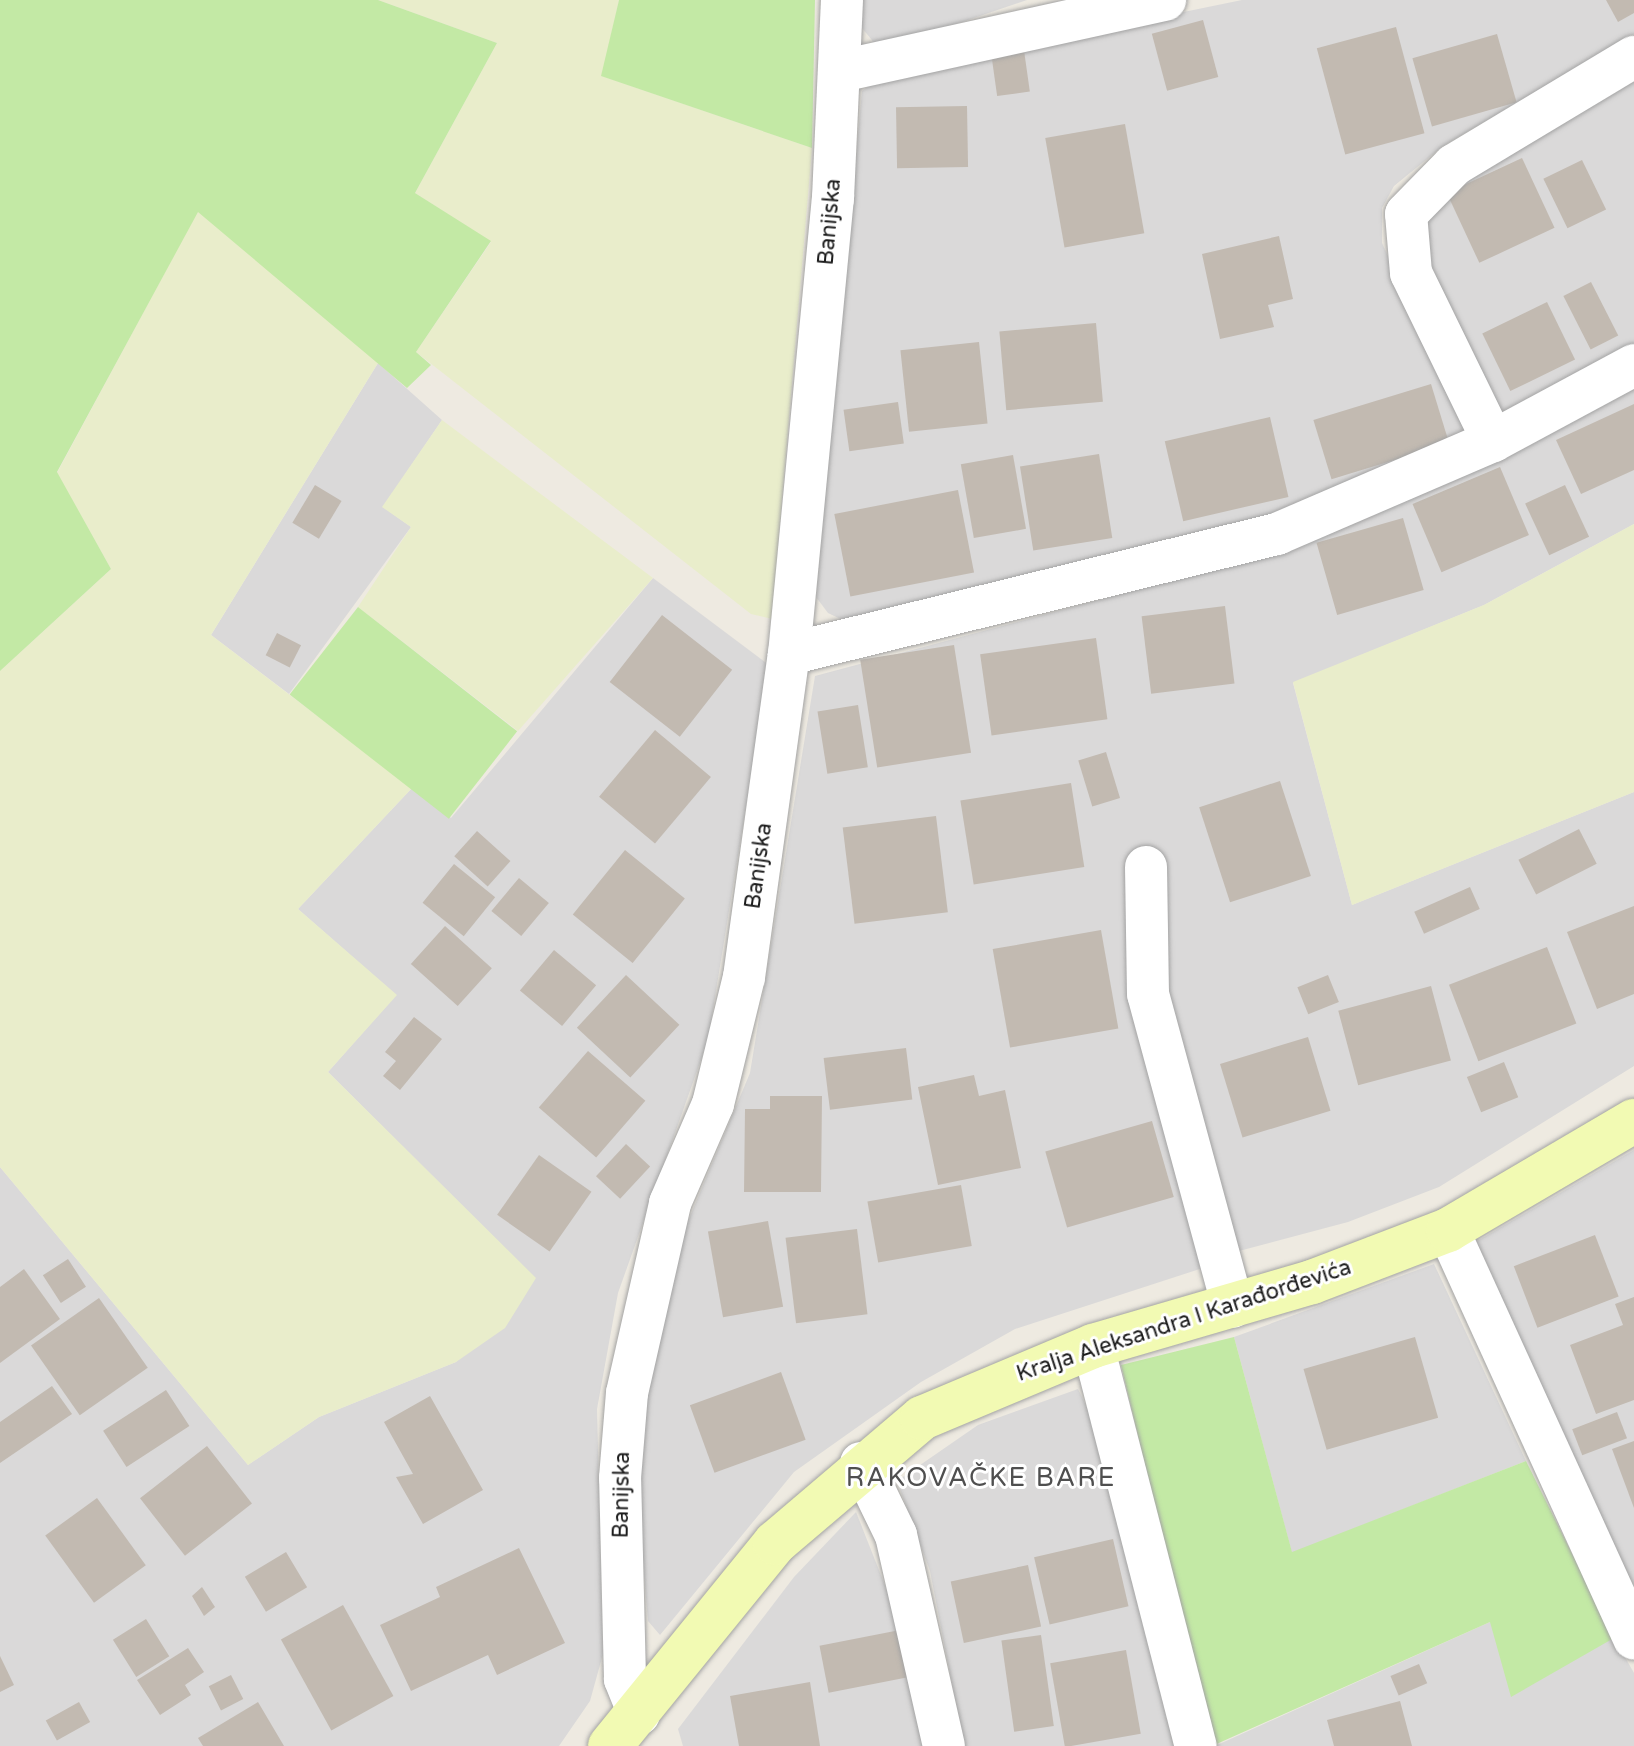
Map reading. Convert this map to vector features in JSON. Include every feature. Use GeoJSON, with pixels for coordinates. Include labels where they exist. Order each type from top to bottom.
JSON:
{"type":"FeatureCollection","features":[{"type":"Feature","properties":{"kind":"street","name":"Banijska"},"geometry":{"type":"LineString","coordinates":[[639,1714],[625,1679],[620,1478],[627,1393],[670,1203],[731,1039],[789,654],[841,71],[842,0]]}},
{"type":"Feature","properties":{"kind":"street"},"geometry":{"type":"LineString","coordinates":[[841,71],[1165,0]]}},
{"type":"Feature","properties":{"kind":"street"},"geometry":{"type":"LineString","coordinates":[[1493,441],[1411,273],[1406,214],[1454,165],[1634,57]]}},
{"type":"Feature","properties":{"kind":"street"},"geometry":{"type":"LineString","coordinates":[[789,654],[1277,534],[1493,441],[1634,365]]}},
{"type":"Feature","properties":{"kind":"street"},"geometry":{"type":"LineString","coordinates":[[1146,867],[1148,994],[1233,1307]]}},
{"type":"Feature","properties":{"kind":"street","name":"Kralja Aleksandra I Karađorđevića"},"geometry":{"type":"LineString","coordinates":[[610,1746],[775,1543],[861,1463],[922,1418],[1093,1346],[1233,1307],[1448,1230],[1634,1121]]}},
{"type":"Feature","properties":{"kind":"street"},"geometry":{"type":"LineString","coordinates":[[1448,1230],[1634,1639]]}},
{"type":"Feature","properties":{"kind":"street"},"geometry":{"type":"LineString","coordinates":[[1093,1346],[1196,1746]]}},
{"type":"Feature","properties":{"kind":"street"},"geometry":{"type":"LineString","coordinates":[[861,1463],[896,1535],[944,1746]]}},
{"type":"Feature","properties":{"kind":"shaded area"},"geometry":{"type":"Polygon","coordinates":[[[863,0],[1027,0],[880,50],[862,28],[863,0]]]}},
{"type":"Feature","properties":{"kind":"shaded area"},"geometry":{"type":"Polygon","coordinates":[[[1242,0],[1634,0],[1634,34],[1443,146],[1394,186],[1382,208],[1382,243],[1469,435],[1325,503],[849,623],[828,613],[816,597],[862,91],[887,73],[1242,0]]]}},
{"type":"Feature","properties":{"kind":"shaded area"},"geometry":{"type":"Polygon","coordinates":[[[1634,77],[1634,345],[1495,419],[1428,263],[1423,231],[1432,200],[1634,77]]]}},
{"type":"Feature","properties":{"kind":"shaded area"},"geometry":{"type":"Polygon","coordinates":[[[378,363],[442,420],[383,507],[411,527],[289,694],[211,635],[378,363]]]}},
{"type":"Feature","properties":{"kind":"shaded area"},"geometry":{"type":"Polygon","coordinates":[[[1634,386],[1634,524],[1484,605],[1293,683],[1352,905],[1634,792],[1634,1066],[1439,1187],[1348,1222],[1239,1251],[1165,1011],[1161,852],[1130,856],[1209,1266],[1015,1329],[921,1382],[794,1472],[660,1635],[648,1621],[637,1492],[645,1379],[681,1238],[750,1073],[815,676],[1275,553],[1634,386]]]}},
{"type":"Feature","properties":{"kind":"shaded area"},"geometry":{"type":"Polygon","coordinates":[[[653,578],[769,665],[708,1040],[618,1293],[597,1409],[603,1654],[590,1701],[559,1746],[0,1746],[0,1167],[248,1465],[319,1417],[456,1362],[535,1278],[328,1072],[396,995],[298,909],[412,788],[451,818],[653,578]]]}},
{"type":"Feature","properties":{"kind":"shaded area"},"geometry":{"type":"Polygon","coordinates":[[[1634,1150],[1634,1598],[1474,1243],[1634,1150]]]}},
{"type":"Feature","properties":{"kind":"shaded area"},"geometry":{"type":"Polygon","coordinates":[[[1434,1264],[1526,1461],[1292,1553],[1234,1337],[1434,1264]]]}},
{"type":"Feature","properties":{"kind":"shaded area"},"geometry":{"type":"Polygon","coordinates":[[[1078,1389],[1098,1430],[1179,1746],[964,1746],[930,1571],[897,1481],[978,1425],[1078,1389]]]}},
{"type":"Feature","properties":{"kind":"shaded area"},"geometry":{"type":"Polygon","coordinates":[[[856,1512],[890,1598],[924,1746],[683,1746],[678,1729],[794,1577],[856,1512]]]}},
{"type":"Feature","properties":{"kind":"shaded area"},"geometry":{"type":"Polygon","coordinates":[[[1490,1622],[1614,1638],[1634,1673],[1634,1746],[1215,1746],[1490,1622]]]}},
{"type":"Feature","properties":{"kind":"green space"},"geometry":{"type":"Polygon","coordinates":[[[0,0],[378,0],[497,43],[415,193],[491,241],[416,352],[431,365],[407,388],[198,212],[57,472],[111,569],[0,671],[0,0]]]}},
{"type":"Feature","properties":{"kind":"green space"},"geometry":{"type":"Polygon","coordinates":[[[378,0],[619,0],[602,76],[812,148],[772,619],[751,614],[416,352],[491,242],[415,193],[497,43],[378,0]]]}},
{"type":"Feature","properties":{"kind":"green space"},"geometry":{"type":"Polygon","coordinates":[[[619,0],[815,0],[812,148],[601,76],[619,0]]]}},
{"type":"Feature","properties":{"kind":"green space"},"geometry":{"type":"Polygon","coordinates":[[[198,211],[378,363],[211,635],[412,788],[298,909],[397,995],[328,1072],[536,1278],[505,1328],[456,1362],[319,1417],[248,1465],[0,1167],[0,671],[111,569],[57,473],[198,211]]]}},
{"type":"Feature","properties":{"kind":"green space"},"geometry":{"type":"Polygon","coordinates":[[[442,420],[653,578],[518,731],[358,607],[411,527],[382,507],[442,420]]]}},
{"type":"Feature","properties":{"kind":"green space"},"geometry":{"type":"Polygon","coordinates":[[[1634,524],[1634,792],[1352,905],[1293,682],[1484,605],[1634,524]]]}},
{"type":"Feature","properties":{"kind":"green space"},"geometry":{"type":"Polygon","coordinates":[[[358,607],[517,731],[449,819],[290,694],[358,607]]]}},
{"type":"Feature","properties":{"kind":"green space"},"geometry":{"type":"Polygon","coordinates":[[[1234,1337],[1292,1552],[1526,1461],[1614,1638],[1511,1697],[1490,1622],[1212,1746],[1121,1365],[1234,1337]]]}},
{"type":"Feature","properties":{"kind":"building"},"geometry":{"type":"Polygon","coordinates":[[[1606,0],[1634,0],[1634,13],[1618,22],[1606,0]]]}},
{"type":"Feature","properties":{"kind":"building"},"geometry":{"type":"Polygon","coordinates":[[[1203,20],[1218,77],[1167,91],[1152,34],[1203,20]]]}},
{"type":"Feature","properties":{"kind":"building"},"geometry":{"type":"Polygon","coordinates":[[[1396,27],[1424,133],[1345,154],[1317,48],[1396,27]]]}},
{"type":"Feature","properties":{"kind":"building"},"geometry":{"type":"Polygon","coordinates":[[[1497,34],[1517,102],[1432,127],[1412,58],[1497,34]]]}},
{"type":"Feature","properties":{"kind":"building"},"geometry":{"type":"Polygon","coordinates":[[[1023,43],[1030,92],[997,96],[990,48],[1023,43]]]}},
{"type":"Feature","properties":{"kind":"building"},"geometry":{"type":"Polygon","coordinates":[[[967,106],[968,167],[897,168],[896,107],[967,106]]]}},
{"type":"Feature","properties":{"kind":"building"},"geometry":{"type":"Polygon","coordinates":[[[1125,124],[1144,233],[1065,247],[1045,138],[1125,124]]]}},
{"type":"Feature","properties":{"kind":"building"},"geometry":{"type":"Polygon","coordinates":[[[1522,158],[1555,228],[1479,263],[1447,193],[1522,158]]]}},
{"type":"Feature","properties":{"kind":"building"},"geometry":{"type":"Polygon","coordinates":[[[1582,160],[1606,209],[1567,228],[1543,179],[1582,160]]]}},
{"type":"Feature","properties":{"kind":"building"},"geometry":{"type":"Polygon","coordinates":[[[1279,236],[1293,299],[1268,305],[1274,327],[1220,339],[1202,254],[1279,236]]]}},
{"type":"Feature","properties":{"kind":"building"},"geometry":{"type":"Polygon","coordinates":[[[1591,282],[1618,335],[1591,350],[1563,296],[1591,282]]]}},
{"type":"Feature","properties":{"kind":"building"},"geometry":{"type":"Polygon","coordinates":[[[1547,302],[1575,360],[1510,391],[1482,334],[1547,302]]]}},
{"type":"Feature","properties":{"kind":"building"},"geometry":{"type":"Polygon","coordinates":[[[1096,323],[1103,402],[1006,410],[999,331],[1096,323]]]}},
{"type":"Feature","properties":{"kind":"building"},"geometry":{"type":"Polygon","coordinates":[[[979,342],[988,424],[909,432],[900,350],[979,342]]]}},
{"type":"Feature","properties":{"kind":"building"},"geometry":{"type":"Polygon","coordinates":[[[1431,384],[1449,443],[1332,479],[1313,420],[1431,384]]]}},
{"type":"Feature","properties":{"kind":"building"},"geometry":{"type":"Polygon","coordinates":[[[898,402],[904,444],[849,451],[844,410],[898,402]]]}},
{"type":"Feature","properties":{"kind":"building"},"geometry":{"type":"Polygon","coordinates":[[[1634,404],[1634,470],[1581,494],[1556,440],[1634,404]]]}},
{"type":"Feature","properties":{"kind":"building"},"geometry":{"type":"Polygon","coordinates":[[[1270,417],[1288,497],[1183,521],[1165,441],[1270,417]]]}},
{"type":"Feature","properties":{"kind":"building"},"geometry":{"type":"Polygon","coordinates":[[[1099,454],[1112,538],[1033,550],[1020,467],[1099,454]]]}},
{"type":"Feature","properties":{"kind":"building"},"geometry":{"type":"Polygon","coordinates":[[[1013,455],[1026,529],[974,538],[961,464],[1013,455]]]}},
{"type":"Feature","properties":{"kind":"building"},"geometry":{"type":"Polygon","coordinates":[[[1500,467],[1529,535],[1441,572],[1413,504],[1500,467]]]}},
{"type":"Feature","properties":{"kind":"building"},"geometry":{"type":"Polygon","coordinates":[[[315,485],[342,501],[319,539],[292,523],[315,485]]]}},
{"type":"Feature","properties":{"kind":"building"},"geometry":{"type":"Polygon","coordinates":[[[1565,485],[1589,537],[1549,555],[1525,504],[1565,485]]]}},
{"type":"Feature","properties":{"kind":"building"},"geometry":{"type":"Polygon","coordinates":[[[958,490],[974,572],[850,596],[834,514],[958,490]]]}},
{"type":"Feature","properties":{"kind":"building"},"geometry":{"type":"Polygon","coordinates":[[[1403,518],[1424,590],[1337,615],[1316,543],[1403,518]]]}},
{"type":"Feature","properties":{"kind":"building"},"geometry":{"type":"Polygon","coordinates":[[[1225,606],[1235,683],[1151,694],[1142,616],[1225,606]]]}},
{"type":"Feature","properties":{"kind":"building"},"geometry":{"type":"Polygon","coordinates":[[[662,615],[732,670],[680,737],[610,682],[662,615]]]}},
{"type":"Feature","properties":{"kind":"building"},"geometry":{"type":"Polygon","coordinates":[[[277,633],[301,645],[290,668],[266,655],[277,633]]]}},
{"type":"Feature","properties":{"kind":"building"},"geometry":{"type":"Polygon","coordinates":[[[1096,638],[1107,719],[992,735],[980,654],[1096,638]]]}},
{"type":"Feature","properties":{"kind":"building"},"geometry":{"type":"Polygon","coordinates":[[[954,645],[971,753],[877,768],[860,660],[954,645]]]}},
{"type":"Feature","properties":{"kind":"building"},"geometry":{"type":"Polygon","coordinates":[[[858,705],[868,767],[827,774],[818,711],[858,705]]]}},
{"type":"Feature","properties":{"kind":"building"},"geometry":{"type":"Polygon","coordinates":[[[655,730],[711,777],[655,844],[599,797],[655,730]]]}},
{"type":"Feature","properties":{"kind":"building"},"geometry":{"type":"Polygon","coordinates":[[[1106,752],[1120,798],[1092,806],[1078,760],[1106,752]]]}},
{"type":"Feature","properties":{"kind":"building"},"geometry":{"type":"Polygon","coordinates":[[[1280,781],[1311,876],[1230,902],[1199,807],[1280,781]]]}},
{"type":"Feature","properties":{"kind":"building"},"geometry":{"type":"Polygon","coordinates":[[[1071,783],[1084,867],[974,884],[960,801],[1071,783]]]}},
{"type":"Feature","properties":{"kind":"building"},"geometry":{"type":"Polygon","coordinates":[[[936,816],[948,912],[855,924],[843,827],[936,816]]]}},
{"type":"Feature","properties":{"kind":"building"},"geometry":{"type":"Polygon","coordinates":[[[1579,829],[1597,864],[1536,895],[1518,860],[1579,829]]]}},
{"type":"Feature","properties":{"kind":"building"},"geometry":{"type":"Polygon","coordinates":[[[477,831],[510,861],[488,886],[454,856],[477,831]]]}},
{"type":"Feature","properties":{"kind":"building"},"geometry":{"type":"Polygon","coordinates":[[[625,850],[685,898],[633,963],[573,915],[625,850]]]}},
{"type":"Feature","properties":{"kind":"building"},"geometry":{"type":"Polygon","coordinates":[[[454,864],[495,897],[464,936],[423,903],[454,864]]]}},
{"type":"Feature","properties":{"kind":"building"},"geometry":{"type":"Polygon","coordinates":[[[519,878],[549,903],[521,936],[491,911],[519,878]]]}},
{"type":"Feature","properties":{"kind":"building"},"geometry":{"type":"Polygon","coordinates":[[[1470,887],[1480,909],[1424,934],[1414,912],[1470,887]]]}},
{"type":"Feature","properties":{"kind":"building"},"geometry":{"type":"Polygon","coordinates":[[[1634,906],[1634,994],[1597,1009],[1567,932],[1634,906]]]}},
{"type":"Feature","properties":{"kind":"building"},"geometry":{"type":"Polygon","coordinates":[[[445,926],[492,968],[458,1006],[411,964],[445,926]]]}},
{"type":"Feature","properties":{"kind":"building"},"geometry":{"type":"Polygon","coordinates":[[[1101,930],[1118,1028],[1010,1048],[993,949],[1101,930]]]}},
{"type":"Feature","properties":{"kind":"building"},"geometry":{"type":"Polygon","coordinates":[[[1547,947],[1576,1024],[1478,1061],[1449,985],[1547,947]]]}},
{"type":"Feature","properties":{"kind":"building"},"geometry":{"type":"Polygon","coordinates":[[[554,950],[596,985],[562,1026],[520,991],[554,950]]]}},
{"type":"Feature","properties":{"kind":"building"},"geometry":{"type":"Polygon","coordinates":[[[626,975],[679,1025],[630,1077],[577,1028],[626,975]]]}},
{"type":"Feature","properties":{"kind":"building"},"geometry":{"type":"Polygon","coordinates":[[[1328,975],[1339,1002],[1308,1014],[1297,987],[1328,975]]]}},
{"type":"Feature","properties":{"kind":"building"},"geometry":{"type":"Polygon","coordinates":[[[1431,986],[1451,1060],[1358,1085],[1338,1011],[1431,986]]]}},
{"type":"Feature","properties":{"kind":"building"},"geometry":{"type":"Polygon","coordinates":[[[414,1017],[442,1039],[400,1090],[383,1076],[396,1061],[385,1052],[414,1017]]]}},
{"type":"Feature","properties":{"kind":"building"},"geometry":{"type":"Polygon","coordinates":[[[1308,1037],[1331,1111],[1243,1138],[1220,1064],[1308,1037]]]}},
{"type":"Feature","properties":{"kind":"building"},"geometry":{"type":"Polygon","coordinates":[[[906,1048],[912,1100],[830,1110],[824,1058],[906,1048]]]}},
{"type":"Feature","properties":{"kind":"building"},"geometry":{"type":"Polygon","coordinates":[[[588,1051],[645,1101],[596,1157],[539,1108],[588,1051]]]}},
{"type":"Feature","properties":{"kind":"building"},"geometry":{"type":"Polygon","coordinates":[[[1504,1062],[1518,1097],[1481,1112],[1467,1077],[1504,1062]]]}},
{"type":"Feature","properties":{"kind":"building"},"geometry":{"type":"Polygon","coordinates":[[[974,1075],[979,1096],[1005,1090],[1021,1168],[938,1185],[918,1087],[974,1075]]]}},
{"type":"Feature","properties":{"kind":"building"},"geometry":{"type":"Polygon","coordinates":[[[770,1096],[822,1096],[821,1192],[744,1192],[745,1109],[770,1109],[770,1096]]]}},
{"type":"Feature","properties":{"kind":"building"},"geometry":{"type":"Polygon","coordinates":[[[1152,1121],[1174,1197],[1067,1228],[1045,1152],[1152,1121]]]}},
{"type":"Feature","properties":{"kind":"building"},"geometry":{"type":"Polygon","coordinates":[[[626,1144],[650,1167],[620,1199],[596,1176],[626,1144]]]}},
{"type":"Feature","properties":{"kind":"building"},"geometry":{"type":"Polygon","coordinates":[[[539,1155],[591,1192],[550,1252],[497,1215],[539,1155]]]}},
{"type":"Feature","properties":{"kind":"building"},"geometry":{"type":"Polygon","coordinates":[[[961,1185],[972,1246],[878,1263],[867,1201],[961,1185]]]}},
{"type":"Feature","properties":{"kind":"building"},"geometry":{"type":"Polygon","coordinates":[[[768,1221],[783,1307],[723,1317],[708,1232],[768,1221]]]}},
{"type":"Feature","properties":{"kind":"building"},"geometry":{"type":"Polygon","coordinates":[[[857,1229],[867,1314],[796,1323],[786,1238],[857,1229]]]}},
{"type":"Feature","properties":{"kind":"building"},"geometry":{"type":"Polygon","coordinates":[[[1595,1235],[1619,1297],[1537,1328],[1514,1266],[1595,1235]]]}},
{"type":"Feature","properties":{"kind":"building"},"geometry":{"type":"Polygon","coordinates":[[[68,1259],[86,1287],[61,1303],[43,1275],[68,1259]]]}},
{"type":"Feature","properties":{"kind":"building"},"geometry":{"type":"Polygon","coordinates":[[[24,1269],[60,1319],[0,1363],[0,1287],[24,1269]]]}},
{"type":"Feature","properties":{"kind":"building"},"geometry":{"type":"Polygon","coordinates":[[[1634,1297],[1634,1400],[1596,1414],[1570,1345],[1623,1325],[1615,1304],[1634,1297]]]}},
{"type":"Feature","properties":{"kind":"building"},"geometry":{"type":"Polygon","coordinates":[[[99,1298],[148,1368],[80,1415],[31,1346],[99,1298]]]}},
{"type":"Feature","properties":{"kind":"building"},"geometry":{"type":"Polygon","coordinates":[[[1415,1337],[1438,1418],[1327,1450],[1303,1369],[1415,1337]]]}},
{"type":"Feature","properties":{"kind":"building"},"geometry":{"type":"Polygon","coordinates":[[[781,1372],[806,1440],[714,1473],[690,1405],[781,1372]]]}},
{"type":"Feature","properties":{"kind":"building"},"geometry":{"type":"Polygon","coordinates":[[[52,1386],[72,1414],[0,1463],[0,1422],[52,1386]]]}},
{"type":"Feature","properties":{"kind":"building"},"geometry":{"type":"Polygon","coordinates":[[[166,1390],[189,1426],[127,1467],[103,1431],[166,1390]]]}},
{"type":"Feature","properties":{"kind":"building"},"geometry":{"type":"Polygon","coordinates":[[[430,1396],[483,1490],[423,1524],[396,1477],[413,1474],[384,1422],[430,1396]]]}},
{"type":"Feature","properties":{"kind":"building"},"geometry":{"type":"Polygon","coordinates":[[[1617,1412],[1627,1438],[1582,1455],[1572,1429],[1617,1412]]]}},
{"type":"Feature","properties":{"kind":"building"},"geometry":{"type":"Polygon","coordinates":[[[1634,1441],[1634,1508],[1612,1449],[1634,1441]]]}},
{"type":"Feature","properties":{"kind":"building"},"geometry":{"type":"Polygon","coordinates":[[[207,1446],[252,1504],[185,1556],[140,1498],[207,1446]]]}},
{"type":"Feature","properties":{"kind":"building"},"geometry":{"type":"Polygon","coordinates":[[[97,1498],[146,1565],[94,1603],[45,1536],[97,1498]]]}},
{"type":"Feature","properties":{"kind":"building"},"geometry":{"type":"Polygon","coordinates":[[[1113,1539],[1129,1606],[1050,1624],[1034,1557],[1113,1539]]]}},
{"type":"Feature","properties":{"kind":"building"},"geometry":{"type":"Polygon","coordinates":[[[519,1548],[565,1643],[497,1675],[488,1655],[411,1691],[380,1625],[440,1597],[436,1587],[519,1548]]]}},
{"type":"Feature","properties":{"kind":"building"},"geometry":{"type":"Polygon","coordinates":[[[286,1552],[307,1587],[266,1612],[245,1577],[286,1552]]]}},
{"type":"Feature","properties":{"kind":"building"},"geometry":{"type":"Polygon","coordinates":[[[1028,1565],[1041,1627],[964,1643],[951,1581],[1028,1565]]]}},
{"type":"Feature","properties":{"kind":"building"},"geometry":{"type":"Polygon","coordinates":[[[202,1587],[215,1607],[204,1616],[192,1596],[202,1587]]]}},
{"type":"Feature","properties":{"kind":"building"},"geometry":{"type":"Polygon","coordinates":[[[343,1605],[393,1696],[331,1730],[281,1639],[343,1605]]]}},
{"type":"Feature","properties":{"kind":"building"},"geometry":{"type":"Polygon","coordinates":[[[146,1619],[169,1656],[136,1677],[113,1640],[146,1619]]]}},
{"type":"Feature","properties":{"kind":"building"},"geometry":{"type":"Polygon","coordinates":[[[900,1630],[909,1677],[829,1693],[820,1646],[900,1630]]]}},
{"type":"Feature","properties":{"kind":"building"},"geometry":{"type":"Polygon","coordinates":[[[1041,1635],[1054,1726],[1014,1732],[1001,1641],[1041,1635]]]}},
{"type":"Feature","properties":{"kind":"building"},"geometry":{"type":"Polygon","coordinates":[[[188,1648],[204,1672],[185,1685],[191,1695],[160,1715],[137,1680],[188,1648]]]}},
{"type":"Feature","properties":{"kind":"building"},"geometry":{"type":"Polygon","coordinates":[[[1126,1650],[1141,1734],[1065,1746],[1050,1663],[1126,1650]]]}},
{"type":"Feature","properties":{"kind":"building"},"geometry":{"type":"Polygon","coordinates":[[[0,1656],[14,1685],[0,1692],[0,1656]]]}},
{"type":"Feature","properties":{"kind":"building"},"geometry":{"type":"Polygon","coordinates":[[[1419,1664],[1427,1683],[1399,1695],[1390,1676],[1419,1664]]]}},
{"type":"Feature","properties":{"kind":"building"},"geometry":{"type":"Polygon","coordinates":[[[231,1675],[243,1699],[221,1710],[209,1686],[231,1675]]]}},
{"type":"Feature","properties":{"kind":"building"},"geometry":{"type":"Polygon","coordinates":[[[810,1682],[820,1746],[739,1746],[730,1696],[810,1682]]]}},
{"type":"Feature","properties":{"kind":"building"},"geometry":{"type":"Polygon","coordinates":[[[1400,1701],[1412,1746],[1334,1746],[1327,1720],[1400,1701]]]}},
{"type":"Feature","properties":{"kind":"building"},"geometry":{"type":"Polygon","coordinates":[[[79,1702],[90,1722],[57,1741],[46,1720],[79,1702]]]}},
{"type":"Feature","properties":{"kind":"building"},"geometry":{"type":"Polygon","coordinates":[[[258,1702],[284,1746],[203,1746],[198,1738],[258,1702]]]}},
{"type":"Feature","properties":{"kind":"district","name":"RAKOVAČKE BARE"},"geometry":{"type":"Point","coordinates":[981,1478]}}]}
